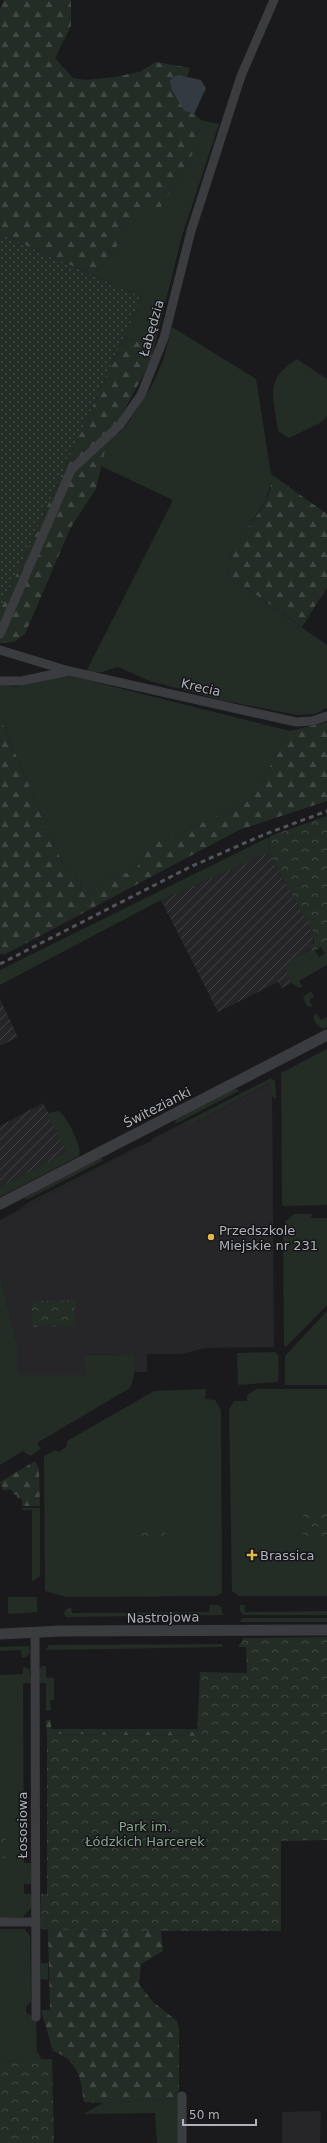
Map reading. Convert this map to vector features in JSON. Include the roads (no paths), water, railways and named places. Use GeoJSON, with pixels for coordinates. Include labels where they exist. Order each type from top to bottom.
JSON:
{"type":"FeatureCollection","features":[{"type":"Feature","properties":{"kind":"street","name":"Łabędzia"},"geometry":{"type":"LineString","coordinates":[[0,634],[71,470],[120,425],[141,395],[164,338],[191,231],[241,76],[274,0]]}},
{"type":"Feature","properties":{"kind":"street","name":"Krecia"},"geometry":{"type":"LineString","coordinates":[[0,650],[69,671],[296,722],[312,721],[327,716]]}},
{"type":"Feature","properties":{"kind":"street","name":"Krecia"},"geometry":{"type":"LineString","coordinates":[[0,681],[21,681],[69,671]]}},
{"type":"Feature","properties":{"kind":"street","name":"Świtezianki"},"geometry":{"type":"LineString","coordinates":[[0,1204],[327,1034]]}},
{"type":"Feature","properties":{"kind":"street","name":"Nastrojowa"},"geometry":{"type":"LineString","coordinates":[[0,1634],[327,1630]]}},
{"type":"Feature","properties":{"kind":"street","name":"Łososiowa"},"geometry":{"type":"LineString","coordinates":[[35,1633],[36,2016]]}},
{"type":"Feature","properties":{"kind":"street"},"geometry":{"type":"LineString","coordinates":[[0,1922],[36,1922]]}},
{"type":"Feature","properties":{"kind":"street"},"geometry":{"type":"LineString","coordinates":[[182,2096],[182,2143]]}},
{"type":"Feature","properties":{"kind":"railway"},"geometry":{"type":"LineString","coordinates":[[0,964],[190,867],[263,835],[327,811]]}},
{"type":"Feature","properties":{"kind":"place","name":"Przedszkole Miejskie nr 231"},"geometry":{"type":"Point","coordinates":[211,1237]}},
{"type":"Feature","properties":{"kind":"place","name":"Brassica"},"geometry":{"type":"Point","coordinates":[252,1555]}},
{"type":"Feature","properties":{"kind":"park label","name":"Park im. Łódzkich Harcerek"},"geometry":{"type":"Point","coordinates":[145,1834]}}]}
